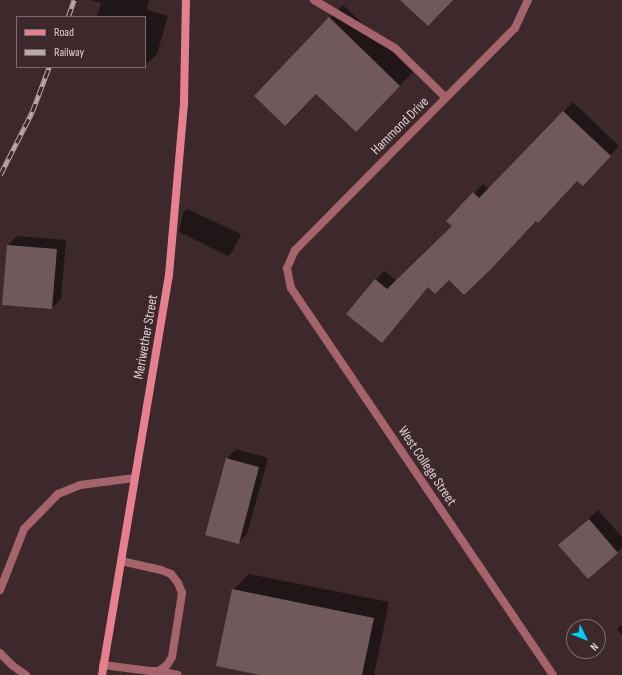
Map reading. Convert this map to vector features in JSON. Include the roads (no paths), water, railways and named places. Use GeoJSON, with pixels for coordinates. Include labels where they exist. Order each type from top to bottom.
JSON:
{"type":"FeatureCollection","features":[{"type":"Feature","properties":{"kind":"street","name":"Meriwether Street"},"geometry":{"type":"LineString","coordinates":[[102,675],[169,275],[184,102],[186,0]]}},
{"type":"Feature","properties":{"kind":"street"},"geometry":{"type":"LineString","coordinates":[[314,0],[395,48],[446,98]]}},
{"type":"Feature","properties":{"kind":"street","name":"Hammond Drive"},"geometry":{"type":"LineString","coordinates":[[287,268],[295,250],[516,28],[528,0]]}},
{"type":"Feature","properties":{"kind":"street","name":"West College Street"},"geometry":{"type":"LineString","coordinates":[[287,268],[291,288],[553,675]]}},
{"type":"Feature","properties":{"kind":"street"},"geometry":{"type":"LineString","coordinates":[[0,590],[24,528],[58,494],[80,485],[135,478]]}},
{"type":"Feature","properties":{"kind":"street"},"geometry":{"type":"LineString","coordinates":[[121,561],[161,570],[171,574],[178,583],[182,593],[172,657],[167,665],[159,670]]}},
{"type":"Feature","properties":{"kind":"street"},"geometry":{"type":"LineString","coordinates":[[0,653],[13,666],[26,675]]}},
{"type":"Feature","properties":{"kind":"street"},"geometry":{"type":"LineString","coordinates":[[103,665],[150,671],[159,670],[178,675]]}},
{"type":"Feature","properties":{"kind":"railway"},"geometry":{"type":"LineString","coordinates":[[68,16],[74,0]]}},
{"type":"Feature","properties":{"kind":"railway"},"geometry":{"type":"LineString","coordinates":[[0,175],[32,112],[49,68]]}}]}
